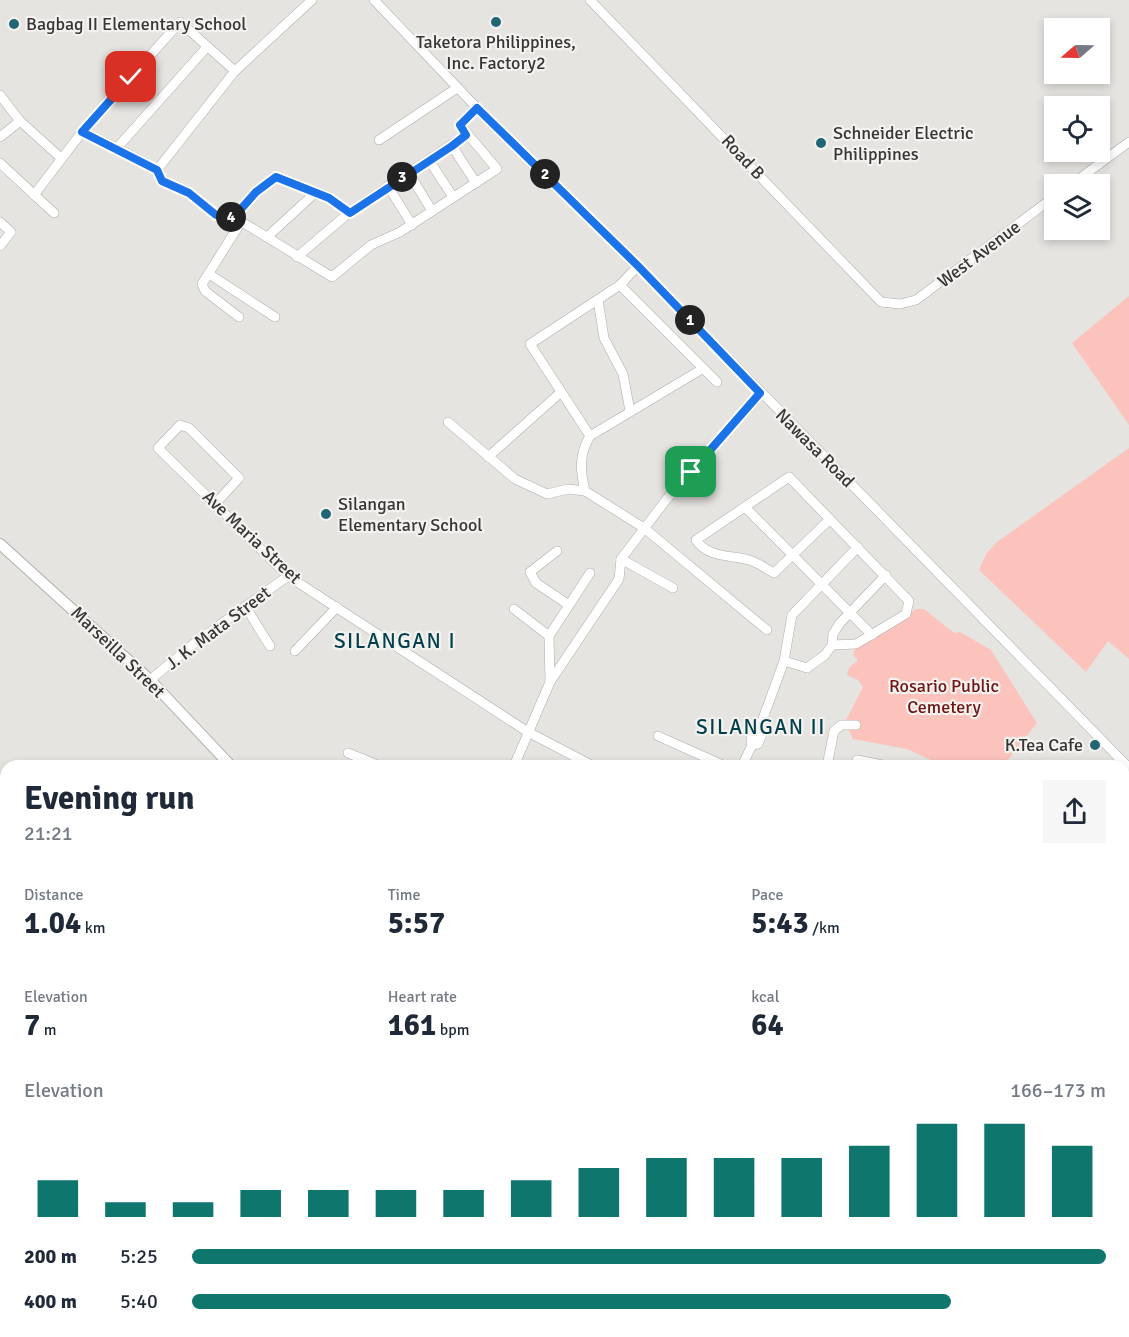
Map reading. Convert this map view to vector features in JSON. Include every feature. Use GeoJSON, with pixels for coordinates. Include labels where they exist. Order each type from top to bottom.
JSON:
{"type":"FeatureCollection","features":[{"type":"Feature","properties":{"kind":"main road","name":"Marseilla Street"},"geometry":{"type":"LineString","coordinates":[[0,543],[150,680],[225,760]]}},
{"type":"Feature","properties":{"kind":"street"},"geometry":{"type":"LineString","coordinates":[[157,170],[236,71],[312,0]]}},
{"type":"Feature","properties":{"kind":"street","name":"Nawasa Road"},"geometry":{"type":"LineString","coordinates":[[374,0],[457,88],[638,266],[1121,760]]}},
{"type":"Feature","properties":{"kind":"street","name":"Road B"},"geometry":{"type":"LineString","coordinates":[[590,0],[881,302],[900,304]]}},
{"type":"Feature","properties":{"kind":"street"},"geometry":{"type":"LineString","coordinates":[[34,195],[82,132],[180,22],[206,48],[236,71]]}},
{"type":"Feature","properties":{"kind":"street"},"geometry":{"type":"LineString","coordinates":[[117,148],[206,48]]}},
{"type":"Feature","properties":{"kind":"street"},"geometry":{"type":"LineString","coordinates":[[379,140],[457,88]]}},
{"type":"Feature","properties":{"kind":"street"},"geometry":{"type":"LineString","coordinates":[[0,95],[20,121],[61,158]]}},
{"type":"Feature","properties":{"kind":"street"},"geometry":{"type":"LineString","coordinates":[[82,132],[157,170],[162,181],[189,193],[212,212],[238,220],[332,277],[370,245],[412,225],[497,169],[466,135],[460,125],[477,108]]}},
{"type":"Feature","properties":{"kind":"street"},"geometry":{"type":"LineString","coordinates":[[0,137],[20,121]]}},
{"type":"Feature","properties":{"kind":"street"},"geometry":{"type":"LineString","coordinates":[[297,257],[350,213],[466,135]]}},
{"type":"Feature","properties":{"kind":"street"},"geometry":{"type":"LineString","coordinates":[[1086,174],[1129,142]]}},
{"type":"Feature","properties":{"kind":"street"},"geometry":{"type":"LineString","coordinates":[[452,146],[476,183]]}},
{"type":"Feature","properties":{"kind":"street"},"geometry":{"type":"LineString","coordinates":[[429,160],[453,197]]}},
{"type":"Feature","properties":{"kind":"street"},"geometry":{"type":"LineString","coordinates":[[0,163],[54,213]]}},
{"type":"Feature","properties":{"kind":"street"},"geometry":{"type":"LineString","coordinates":[[409,172],[432,211]]}},
{"type":"Feature","properties":{"kind":"street"},"geometry":{"type":"LineString","coordinates":[[239,317],[202,287],[238,220],[256,192],[276,177],[329,198],[350,213]]}},
{"type":"Feature","properties":{"kind":"street"},"geometry":{"type":"LineString","coordinates":[[388,186],[412,225]]}},
{"type":"Feature","properties":{"kind":"street"},"geometry":{"type":"LineString","coordinates":[[267,237],[315,193]]}},
{"type":"Feature","properties":{"kind":"street","name":"West Avenue"},"geometry":{"type":"LineString","coordinates":[[900,304],[916,300],[1044,204]]}},
{"type":"Feature","properties":{"kind":"street"},"geometry":{"type":"LineString","coordinates":[[0,222],[11,232],[0,246]]}},
{"type":"Feature","properties":{"kind":"street"},"geometry":{"type":"LineString","coordinates":[[590,436],[531,349],[531,342],[620,285],[638,266]]}},
{"type":"Feature","properties":{"kind":"street"},"geometry":{"type":"LineString","coordinates":[[209,274],[275,317]]}},
{"type":"Feature","properties":{"kind":"street"},"geometry":{"type":"LineString","coordinates":[[620,285],[717,382]]}},
{"type":"Feature","properties":{"kind":"street"},"geometry":{"type":"LineString","coordinates":[[598,300],[604,338],[624,374],[630,411]]}},
{"type":"Feature","properties":{"kind":"street"},"geometry":{"type":"LineString","coordinates":[[585,491],[580,469],[584,447],[590,436],[702,369]]}},
{"type":"Feature","properties":{"kind":"street"},"geometry":{"type":"LineString","coordinates":[[488,457],[560,393]]}},
{"type":"Feature","properties":{"kind":"street"},"geometry":{"type":"LineString","coordinates":[[516,760],[549,682],[619,579],[621,559],[669,497],[760,393]]}},
{"type":"Feature","properties":{"kind":"street"},"geometry":{"type":"LineString","coordinates":[[448,422],[515,479],[547,494],[568,489],[585,491],[644,528],[767,630]]}},
{"type":"Feature","properties":{"kind":"street","name":"Ave Maria Street"},"geometry":{"type":"LineString","coordinates":[[216,503],[239,478],[189,428],[180,425],[158,447],[288,576],[528,732],[582,760]]}},
{"type":"Feature","properties":{"kind":"street"},"geometry":{"type":"LineString","coordinates":[[830,519],[774,573],[748,560],[725,557],[699,544],[696,540],[789,477],[886,575],[909,601],[906,614],[872,635],[856,644],[832,645]]}},
{"type":"Feature","properties":{"kind":"street"},"geometry":{"type":"LineString","coordinates":[[745,507],[851,611],[872,635]]}},
{"type":"Feature","properties":{"kind":"street"},"geometry":{"type":"LineString","coordinates":[[745,760],[752,745],[753,733],[756,726],[761,724],[784,661],[792,615],[858,547]]}},
{"type":"Feature","properties":{"kind":"street"},"geometry":{"type":"LineString","coordinates":[[557,551],[530,572],[536,582],[569,605]]}},
{"type":"Feature","properties":{"kind":"street"},"geometry":{"type":"LineString","coordinates":[[621,559],[673,588]]}},
{"type":"Feature","properties":{"kind":"street"},"geometry":{"type":"LineString","coordinates":[[549,682],[549,636],[590,573]]}},
{"type":"Feature","properties":{"kind":"street"},"geometry":{"type":"LineString","coordinates":[[784,661],[807,668],[825,655],[832,645],[833,634],[851,611],[886,575]]}},
{"type":"Feature","properties":{"kind":"street","name":"J. K. Mata Street"},"geometry":{"type":"LineString","coordinates":[[150,680],[245,606],[288,576]]}},
{"type":"Feature","properties":{"kind":"street"},"geometry":{"type":"LineString","coordinates":[[245,606],[270,646]]}},
{"type":"Feature","properties":{"kind":"street"},"geometry":{"type":"LineString","coordinates":[[295,651],[337,607]]}},
{"type":"Feature","properties":{"kind":"street"},"geometry":{"type":"LineString","coordinates":[[514,609],[549,636]]}},
{"type":"Feature","properties":{"kind":"street"},"geometry":{"type":"LineString","coordinates":[[828,760],[834,730],[841,725],[856,725]]}},
{"type":"Feature","properties":{"kind":"street"},"geometry":{"type":"LineString","coordinates":[[658,736],[712,760]]}},
{"type":"Feature","properties":{"kind":"street"},"geometry":{"type":"LineString","coordinates":[[348,753],[365,760]]}},
{"type":"Feature","properties":{"kind":"green space"},"geometry":{"type":"Polygon","coordinates":[[[1129,296],[1129,425],[1072,343],[1129,296]]]}},
{"type":"Feature","properties":{"kind":"green space"},"geometry":{"type":"Polygon","coordinates":[[[1129,448],[1129,659],[1108,641],[1086,672],[979,570],[986,554],[997,542],[1129,448]]]}},
{"type":"Feature","properties":{"kind":"green space","name":"Rosario Public Cemetery"},"geometry":{"type":"Polygon","coordinates":[[[916,609],[924,609],[954,633],[960,632],[991,650],[1037,723],[1008,760],[931,760],[907,749],[853,739],[845,722],[863,687],[858,680],[847,675],[849,668],[858,660],[853,655],[855,647],[916,609]]]}},
{"type":"Feature","properties":{"kind":"place","name":"Taketora Philippines, Inc. Factory2"},"geometry":{"type":"Point","coordinates":[496,22]}},
{"type":"Feature","properties":{"kind":"place","name":"Bagbag II Elementary School"},"geometry":{"type":"Point","coordinates":[14,24]}},
{"type":"Feature","properties":{"kind":"place","name":"Schneider Electric Philippines"},"geometry":{"type":"Point","coordinates":[821,143]}},
{"type":"Feature","properties":{"kind":"place","name":"Silangan Elementary School"},"geometry":{"type":"Point","coordinates":[326,514]}},
{"type":"Feature","properties":{"kind":"place","name":"K.Tea Cafe"},"geometry":{"type":"Point","coordinates":[1095,745]}},
{"type":"Feature","properties":{"kind":"district","name":"SILANGAN I"},"geometry":{"type":"Point","coordinates":[395,641]}},
{"type":"Feature","properties":{"kind":"district","name":"SILANGAN II"},"geometry":{"type":"Point","coordinates":[761,727]}},
{"type":"Feature","properties":{"kind":"route"},"geometry":{"type":"LineString","coordinates":[[131,77],[82,132],[157,170],[162,181],[189,193],[216,215],[234,217],[256,192],[276,177],[329,198],[350,213],[466,135],[460,125],[477,108],[638,266],[760,393],[691,472]]}}]}
